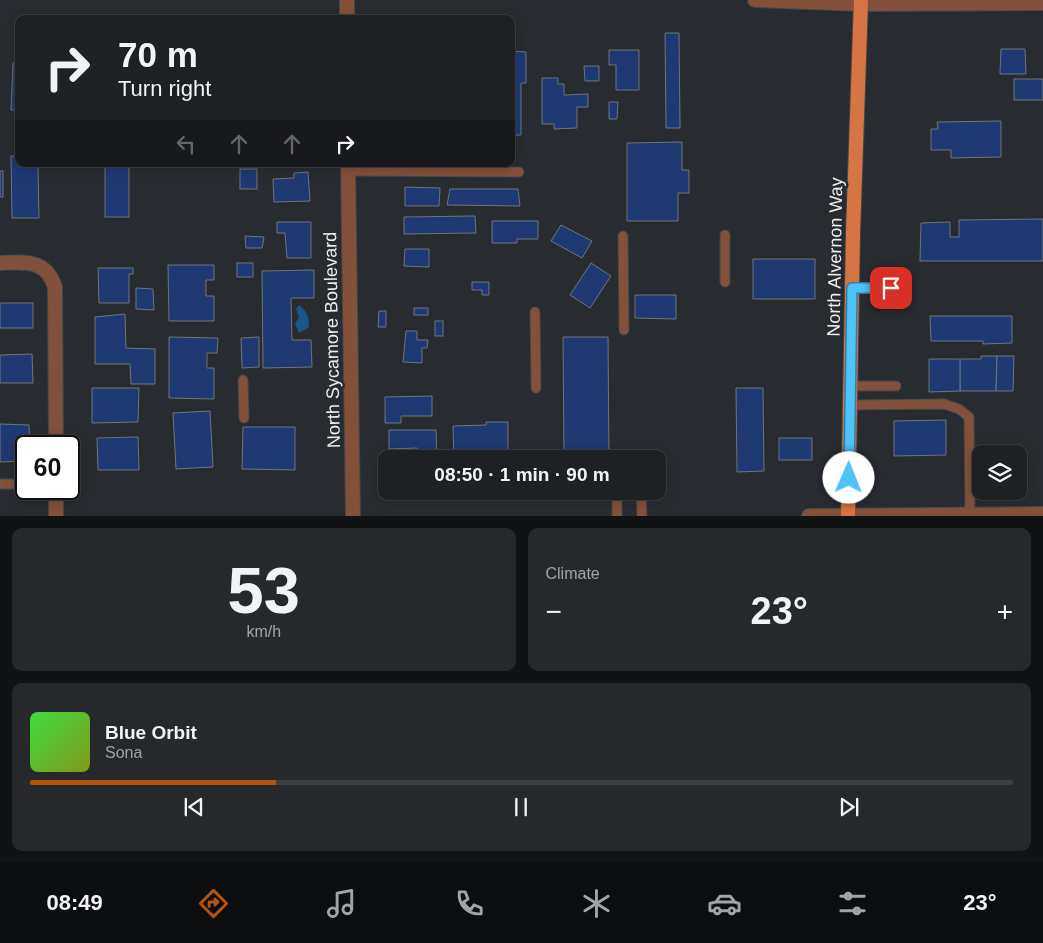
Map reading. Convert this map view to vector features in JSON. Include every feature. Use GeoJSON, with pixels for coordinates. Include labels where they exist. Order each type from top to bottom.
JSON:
{"type":"FeatureCollection","features":[{"type":"Feature","properties":{"kind":"main road","name":"North Alvernon Way"},"geometry":{"type":"LineString","coordinates":[[848,515],[852,288],[861,2]]}},
{"type":"Feature","properties":{"kind":"street"},"geometry":{"type":"LineString","coordinates":[[347,0],[347,15]]}},
{"type":"Feature","properties":{"kind":"street"},"geometry":{"type":"LineString","coordinates":[[755,0],[1039,2]]}},
{"type":"Feature","properties":{"kind":"street","name":"North Sycamore Boulevard"},"geometry":{"type":"LineString","coordinates":[[348,168],[353,516]]}},
{"type":"Feature","properties":{"kind":"street"},"geometry":{"type":"LineString","coordinates":[[0,263],[26,263],[43,268],[52,278],[56,300],[56,435]]}},
{"type":"Feature","properties":{"kind":"street"},"geometry":{"type":"LineString","coordinates":[[56,500],[56,516]]}},
{"type":"Feature","properties":{"kind":"street"},"geometry":{"type":"LineString","coordinates":[[809,516],[1043,515]]}},
{"type":"Feature","properties":{"kind":"lane"},"geometry":{"type":"LineString","coordinates":[[348,168],[519,172]]}},
{"type":"Feature","properties":{"kind":"lane"},"geometry":{"type":"LineString","coordinates":[[725,235],[725,282]]}},
{"type":"Feature","properties":{"kind":"lane"},"geometry":{"type":"LineString","coordinates":[[623,236],[624,330]]}},
{"type":"Feature","properties":{"kind":"lane"},"geometry":{"type":"LineString","coordinates":[[852,288],[902,288]]}},
{"type":"Feature","properties":{"kind":"lane"},"geometry":{"type":"LineString","coordinates":[[535,312],[536,388]]}},
{"type":"Feature","properties":{"kind":"lane"},"geometry":{"type":"LineString","coordinates":[[243,380],[244,418]]}},
{"type":"Feature","properties":{"kind":"lane"},"geometry":{"type":"LineString","coordinates":[[851,386],[896,386]]}},
{"type":"Feature","properties":{"kind":"lane"},"geometry":{"type":"LineString","coordinates":[[850,405],[944,404],[959,409],[968,418],[970,515]]}},
{"type":"Feature","properties":{"kind":"lane"},"geometry":{"type":"LineString","coordinates":[[0,484],[15,484]]}},
{"type":"Feature","properties":{"kind":"lane"},"geometry":{"type":"LineString","coordinates":[[617,500],[617,516]]}},
{"type":"Feature","properties":{"kind":"lane"},"geometry":{"type":"LineString","coordinates":[[641,500],[642,516]]}},
{"type":"Feature","properties":{"kind":"water"},"geometry":{"type":"Polygon","coordinates":[[[299,305],[307,314],[309,327],[299,333],[295,324],[299,317],[296,309],[299,305]]]}},
{"type":"Feature","properties":{"kind":"building"},"geometry":{"type":"Polygon","coordinates":[[[665,33],[679,33],[680,128],[666,128],[665,33]]]}},
{"type":"Feature","properties":{"kind":"building"},"geometry":{"type":"Polygon","coordinates":[[[1001,49],[1025,49],[1026,74],[1000,74],[1001,49]]]}},
{"type":"Feature","properties":{"kind":"building"},"geometry":{"type":"Polygon","coordinates":[[[609,50],[639,50],[639,90],[616,90],[616,65],[609,65],[609,50]]]}},
{"type":"Feature","properties":{"kind":"building"},"geometry":{"type":"Polygon","coordinates":[[[515,51],[526,52],[526,83],[521,83],[521,135],[515,135],[515,51]]]}},
{"type":"Feature","properties":{"kind":"building"},"geometry":{"type":"Polygon","coordinates":[[[13,63],[15,63],[15,110],[11,110],[13,63]]]}},
{"type":"Feature","properties":{"kind":"building"},"geometry":{"type":"Polygon","coordinates":[[[584,66],[599,66],[599,81],[585,81],[584,66]]]}},
{"type":"Feature","properties":{"kind":"building"},"geometry":{"type":"Polygon","coordinates":[[[542,78],[558,78],[558,84],[564,84],[564,95],[588,94],[588,107],[577,107],[577,128],[554,129],[554,124],[542,124],[542,78]]]}},
{"type":"Feature","properties":{"kind":"building"},"geometry":{"type":"Polygon","coordinates":[[[1014,79],[1043,79],[1043,100],[1014,100],[1014,79]]]}},
{"type":"Feature","properties":{"kind":"building"},"geometry":{"type":"Polygon","coordinates":[[[609,102],[618,102],[617,119],[609,119],[609,102]]]}},
{"type":"Feature","properties":{"kind":"building"},"geometry":{"type":"Polygon","coordinates":[[[1001,121],[1001,157],[951,158],[951,150],[931,150],[931,129],[938,129],[937,122],[1001,121]]]}},
{"type":"Feature","properties":{"kind":"building"},"geometry":{"type":"Polygon","coordinates":[[[682,142],[682,170],[689,170],[689,193],[678,193],[678,221],[627,221],[627,143],[682,142]]]}},
{"type":"Feature","properties":{"kind":"building"},"geometry":{"type":"Polygon","coordinates":[[[11,156],[15,156],[15,167],[38,167],[39,218],[12,218],[11,156]]]}},
{"type":"Feature","properties":{"kind":"building"},"geometry":{"type":"Polygon","coordinates":[[[105,167],[129,167],[129,217],[105,217],[105,167]]]}},
{"type":"Feature","properties":{"kind":"building"},"geometry":{"type":"Polygon","coordinates":[[[240,169],[257,169],[257,189],[240,189],[240,169]]]}},
{"type":"Feature","properties":{"kind":"building"},"geometry":{"type":"Polygon","coordinates":[[[0,171],[3,171],[3,197],[0,197],[0,171]]]}},
{"type":"Feature","properties":{"kind":"building"},"geometry":{"type":"Polygon","coordinates":[[[308,172],[310,201],[274,202],[273,179],[294,178],[294,173],[308,172]]]}},
{"type":"Feature","properties":{"kind":"building"},"geometry":{"type":"Polygon","coordinates":[[[405,187],[440,188],[439,206],[405,206],[405,187]]]}},
{"type":"Feature","properties":{"kind":"building"},"geometry":{"type":"Polygon","coordinates":[[[450,189],[518,189],[520,206],[447,205],[450,189]]]}},
{"type":"Feature","properties":{"kind":"building"},"geometry":{"type":"Polygon","coordinates":[[[475,216],[476,233],[404,234],[404,217],[475,216]]]}},
{"type":"Feature","properties":{"kind":"building"},"geometry":{"type":"Polygon","coordinates":[[[1043,219],[1043,261],[920,261],[921,223],[950,222],[950,237],[959,237],[959,220],[1043,219]]]}},
{"type":"Feature","properties":{"kind":"building"},"geometry":{"type":"Polygon","coordinates":[[[492,221],[538,221],[538,239],[517,239],[517,243],[492,243],[492,221]]]}},
{"type":"Feature","properties":{"kind":"building"},"geometry":{"type":"Polygon","coordinates":[[[277,222],[311,222],[311,258],[287,258],[285,233],[277,233],[277,222]]]}},
{"type":"Feature","properties":{"kind":"building"},"geometry":{"type":"Polygon","coordinates":[[[561,225],[592,241],[582,258],[551,241],[561,225]]]}},
{"type":"Feature","properties":{"kind":"building"},"geometry":{"type":"Polygon","coordinates":[[[245,236],[264,237],[262,248],[246,248],[245,236]]]}},
{"type":"Feature","properties":{"kind":"building"},"geometry":{"type":"Polygon","coordinates":[[[405,249],[429,249],[429,267],[404,266],[405,249]]]}},
{"type":"Feature","properties":{"kind":"building"},"geometry":{"type":"Polygon","coordinates":[[[753,259],[815,259],[815,299],[753,299],[753,259]]]}},
{"type":"Feature","properties":{"kind":"building"},"geometry":{"type":"Polygon","coordinates":[[[237,263],[253,263],[253,277],[237,277],[237,263]]]}},
{"type":"Feature","properties":{"kind":"building"},"geometry":{"type":"Polygon","coordinates":[[[591,263],[611,276],[590,308],[570,295],[591,263]]]}},
{"type":"Feature","properties":{"kind":"building"},"geometry":{"type":"Polygon","coordinates":[[[168,265],[214,265],[214,280],[206,280],[206,296],[214,296],[214,321],[169,321],[168,265]]]}},
{"type":"Feature","properties":{"kind":"building"},"geometry":{"type":"Polygon","coordinates":[[[98,268],[133,268],[133,274],[129,274],[129,303],[99,303],[98,268]]]}},
{"type":"Feature","properties":{"kind":"building"},"geometry":{"type":"Polygon","coordinates":[[[314,270],[314,298],[291,298],[292,340],[311,340],[312,367],[263,368],[262,271],[314,270]]]}},
{"type":"Feature","properties":{"kind":"building"},"geometry":{"type":"Polygon","coordinates":[[[472,282],[489,282],[489,295],[482,295],[482,290],[472,290],[472,282]]]}},
{"type":"Feature","properties":{"kind":"building"},"geometry":{"type":"Polygon","coordinates":[[[136,288],[153,289],[154,310],[136,309],[136,288]]]}},
{"type":"Feature","properties":{"kind":"building"},"geometry":{"type":"Polygon","coordinates":[[[635,295],[676,295],[676,319],[635,318],[635,295]]]}},
{"type":"Feature","properties":{"kind":"building"},"geometry":{"type":"Polygon","coordinates":[[[0,303],[33,303],[33,328],[0,328],[0,303]]]}},
{"type":"Feature","properties":{"kind":"building"},"geometry":{"type":"Polygon","coordinates":[[[414,308],[428,308],[428,315],[414,315],[414,308]]]}},
{"type":"Feature","properties":{"kind":"building"},"geometry":{"type":"Polygon","coordinates":[[[379,311],[386,311],[386,327],[378,327],[379,311]]]}},
{"type":"Feature","properties":{"kind":"building"},"geometry":{"type":"Polygon","coordinates":[[[125,314],[126,348],[155,349],[155,384],[131,384],[130,364],[95,364],[95,317],[125,314]]]}},
{"type":"Feature","properties":{"kind":"building"},"geometry":{"type":"Polygon","coordinates":[[[930,316],[1012,316],[1012,343],[983,344],[983,341],[931,341],[930,316]]]}},
{"type":"Feature","properties":{"kind":"building"},"geometry":{"type":"Polygon","coordinates":[[[435,321],[443,321],[443,336],[435,336],[435,321]]]}},
{"type":"Feature","properties":{"kind":"building"},"geometry":{"type":"Polygon","coordinates":[[[406,331],[417,331],[417,340],[428,340],[427,348],[422,348],[422,363],[403,362],[406,331]]]}},
{"type":"Feature","properties":{"kind":"building"},"geometry":{"type":"Polygon","coordinates":[[[169,337],[218,338],[217,353],[207,353],[207,368],[214,368],[214,399],[169,398],[169,337]]]}},
{"type":"Feature","properties":{"kind":"building"},"geometry":{"type":"Polygon","coordinates":[[[259,337],[259,367],[242,368],[241,338],[259,337]]]}},
{"type":"Feature","properties":{"kind":"building"},"geometry":{"type":"Polygon","coordinates":[[[563,337],[608,337],[609,450],[564,450],[563,337]]]}},
{"type":"Feature","properties":{"kind":"building"},"geometry":{"type":"Polygon","coordinates":[[[32,354],[33,383],[0,383],[0,355],[32,354]]]}},
{"type":"Feature","properties":{"kind":"building"},"geometry":{"type":"Polygon","coordinates":[[[981,356],[997,356],[996,391],[960,391],[960,359],[981,359],[981,356]]]}},
{"type":"Feature","properties":{"kind":"building"},"geometry":{"type":"Polygon","coordinates":[[[997,356],[1014,356],[1013,391],[996,391],[997,356]]]}},
{"type":"Feature","properties":{"kind":"building"},"geometry":{"type":"Polygon","coordinates":[[[929,359],[960,359],[960,391],[929,392],[929,359]]]}},
{"type":"Feature","properties":{"kind":"building"},"geometry":{"type":"Polygon","coordinates":[[[92,388],[139,388],[138,422],[92,423],[92,388]]]}},
{"type":"Feature","properties":{"kind":"building"},"geometry":{"type":"Polygon","coordinates":[[[736,388],[763,388],[764,471],[737,472],[736,388]]]}},
{"type":"Feature","properties":{"kind":"building"},"geometry":{"type":"Polygon","coordinates":[[[432,396],[432,416],[401,416],[401,423],[385,423],[385,397],[432,396]]]}},
{"type":"Feature","properties":{"kind":"building"},"geometry":{"type":"Polygon","coordinates":[[[210,411],[213,467],[176,469],[173,413],[210,411]]]}},
{"type":"Feature","properties":{"kind":"building"},"geometry":{"type":"Polygon","coordinates":[[[946,420],[946,455],[894,456],[894,421],[946,420]]]}},
{"type":"Feature","properties":{"kind":"building"},"geometry":{"type":"Polygon","coordinates":[[[486,422],[508,422],[508,450],[454,450],[453,426],[486,425],[486,422]]]}},
{"type":"Feature","properties":{"kind":"building"},"geometry":{"type":"Polygon","coordinates":[[[0,424],[29,425],[29,435],[15,435],[15,461],[0,462],[0,424]]]}},
{"type":"Feature","properties":{"kind":"building"},"geometry":{"type":"Polygon","coordinates":[[[243,427],[295,427],[295,470],[242,469],[243,427]]]}},
{"type":"Feature","properties":{"kind":"building"},"geometry":{"type":"Polygon","coordinates":[[[389,430],[436,430],[437,450],[417,450],[417,448],[389,449],[389,430]]]}},
{"type":"Feature","properties":{"kind":"building"},"geometry":{"type":"Polygon","coordinates":[[[138,437],[139,470],[98,470],[97,438],[138,437]]]}},
{"type":"Feature","properties":{"kind":"building"},"geometry":{"type":"Polygon","coordinates":[[[779,438],[812,438],[812,460],[779,460],[779,438]]]}},
{"type":"Feature","properties":{"kind":"route"},"geometry":{"type":"LineString","coordinates":[[849,478],[852,288],[891,288]]}}]}
